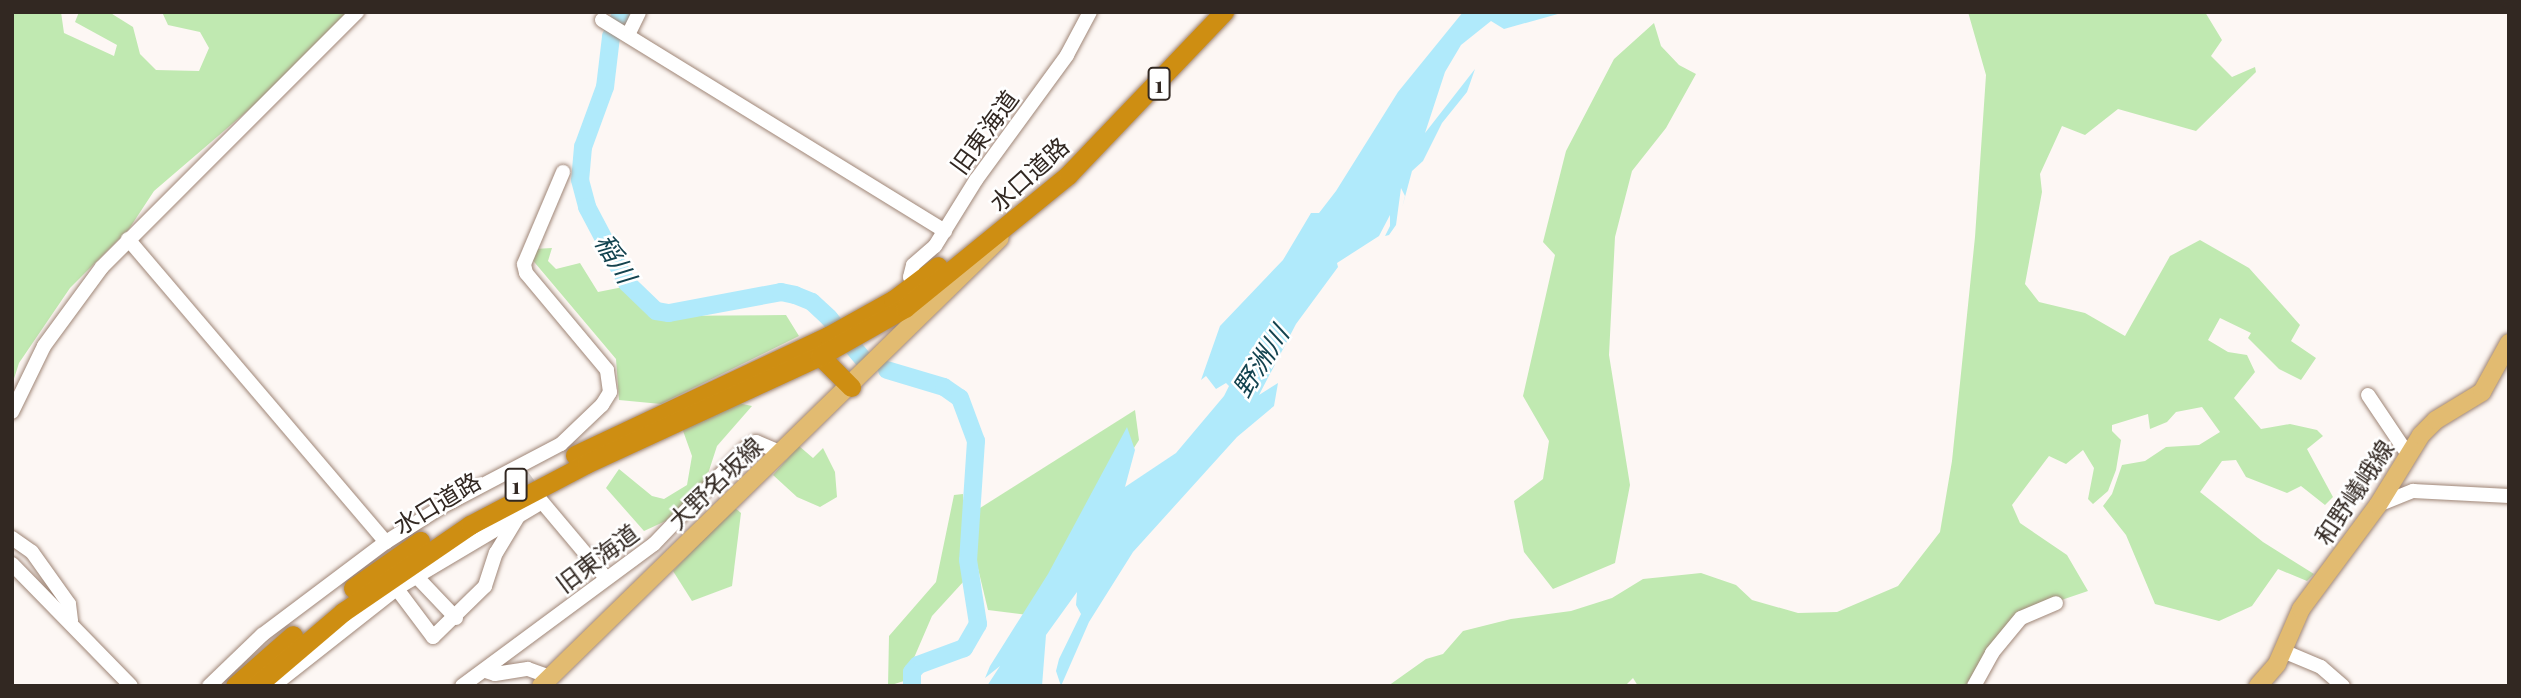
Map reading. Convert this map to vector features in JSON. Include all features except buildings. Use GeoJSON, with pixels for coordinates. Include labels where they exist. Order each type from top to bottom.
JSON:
{"type":"FeatureCollection","features":[{"type":"Feature","properties":{"kind":"highway","name":"1"},"geometry":{"type":"LineString","coordinates":[[1090,152],[1224,12]]}},
{"type":"Feature","properties":{"kind":"highway","name":"水口道路"},"geometry":{"type":"LineString","coordinates":[[235,686],[366,578],[466,512],[604,441],[833,341],[931,281],[1021,215],[1090,152]]}},
{"type":"Feature","properties":{"kind":"highway","name":"水口道路"},"geometry":{"type":"LineString","coordinates":[[931,281],[1090,152]]}},
{"type":"Feature","properties":{"kind":"highway","name":"水口道路"},"geometry":{"type":"LineString","coordinates":[[256,686],[343,612],[470,525],[586,464],[820,356],[833,341]]}},
{"type":"Feature","properties":{"kind":"highway"},"geometry":{"type":"LineString","coordinates":[[820,356],[851,387]]}},
{"type":"Feature","properties":{"kind":"main road","name":"大野名坂線"},"geometry":{"type":"LineString","coordinates":[[546,681],[851,387],[931,281],[1021,215]]}},
{"type":"Feature","properties":{"kind":"main road","name":"和野嶬峨線"},"geometry":{"type":"LineString","coordinates":[[2258,686],[2283,651],[2301,609],[2378,505],[2409,456],[2436,420],[2489,384],[2509,343]]}},
{"type":"Feature","properties":{"kind":"street"},"geometry":{"type":"LineString","coordinates":[[12,412],[44,346],[72,304],[128,239],[357,12]]}},
{"type":"Feature","properties":{"kind":"street"},"geometry":{"type":"LineString","coordinates":[[625,34],[639,12]]}},
{"type":"Feature","properties":{"kind":"street","name":"旧東海道"},"geometry":{"type":"LineString","coordinates":[[931,281],[945,231],[1067,55],[1090,12]]}},
{"type":"Feature","properties":{"kind":"street"},"geometry":{"type":"LineString","coordinates":[[605,22],[945,231]]}},
{"type":"Feature","properties":{"kind":"street"},"geometry":{"type":"LineString","coordinates":[[209,686],[262,635],[386,542],[561,444],[610,392],[607,370],[526,273],[524,256],[563,172]]}},
{"type":"Feature","properties":{"kind":"street"},"geometry":{"type":"LineString","coordinates":[[128,239],[386,542]]}},
{"type":"Feature","properties":{"kind":"street"},"geometry":{"type":"LineString","coordinates":[[2368,395],[2409,456]]}},
{"type":"Feature","properties":{"kind":"street","name":"旧東海道"},"geometry":{"type":"LineString","coordinates":[[462,686],[486,671],[653,544],[745,449],[756,442],[782,453]]}},
{"type":"Feature","properties":{"kind":"street"},"geometry":{"type":"LineString","coordinates":[[2378,505],[2413,491],[2509,496]]}},
{"type":"Feature","properties":{"kind":"street"},"geometry":{"type":"LineString","coordinates":[[273,686],[397,589],[540,499],[606,578]]}},
{"type":"Feature","properties":{"kind":"street"},"geometry":{"type":"LineString","coordinates":[[397,589],[433,637],[456,618],[485,586],[496,554],[520,514]]}},
{"type":"Feature","properties":{"kind":"street"},"geometry":{"type":"LineString","coordinates":[[12,538],[32,552],[69,604],[72,621]]}},
{"type":"Feature","properties":{"kind":"street"},"geometry":{"type":"LineString","coordinates":[[12,564],[72,621],[131,686]]}},
{"type":"Feature","properties":{"kind":"street"},"geometry":{"type":"LineString","coordinates":[[416,576],[456,618]]}},
{"type":"Feature","properties":{"kind":"street"},"geometry":{"type":"LineString","coordinates":[[1974,686],[1992,653],[2021,618],[2056,603]]}},
{"type":"Feature","properties":{"kind":"street"},"geometry":{"type":"LineString","coordinates":[[2283,651],[2321,667],[2343,686]]}},
{"type":"Feature","properties":{"kind":"street"},"geometry":{"type":"LineString","coordinates":[[486,671],[495,674],[528,669],[546,681]]}},
{"type":"Feature","properties":{"kind":"green space"},"geometry":{"type":"Polygon","coordinates":[[[12,12],[61,12],[64,33],[114,56],[117,45],[75,22],[79,12],[109,12],[133,27],[140,54],[156,70],[199,71],[209,48],[200,32],[168,25],[162,12],[349,12],[260,100],[154,191],[129,229],[70,288],[19,363],[12,385],[12,12]]]}},
{"type":"Feature","properties":{"kind":"green space"},"geometry":{"type":"Polygon","coordinates":[[[1968,12],[2205,12],[2222,40],[2211,56],[2232,77],[2255,67],[2256,72],[2196,131],[2118,109],[2085,135],[2062,126],[2040,174],[2042,192],[2025,284],[2039,302],[2085,313],[2125,336],[2170,256],[2200,240],[2249,268],[2300,325],[2291,341],[2316,358],[2301,380],[2279,369],[2248,338],[2251,333],[2220,318],[2208,340],[2228,352],[2247,355],[2255,372],[2234,398],[2261,429],[2290,424],[2317,430],[2323,436],[2307,449],[2333,497],[2325,505],[2301,486],[2287,493],[2246,477],[2236,460],[2222,461],[2200,492],[2263,542],[2314,574],[2307,581],[2278,569],[2252,606],[2219,621],[2155,604],[2126,535],[2103,506],[2112,494],[2122,465],[2145,461],[2166,447],[2199,445],[2220,432],[2202,407],[2176,412],[2167,422],[2150,429],[2148,414],[2112,425],[2112,431],[2121,440],[2116,470],[2108,491],[2093,504],[2088,499],[2094,468],[2083,450],[2066,464],[2049,456],[2012,505],[2020,523],[2067,555],[2088,591],[2023,613],[1993,645],[1965,686],[1638,686],[1633,678],[1625,686],[1388,686],[1426,659],[1443,654],[1463,631],[1511,619],[1571,611],[1612,598],[1643,579],[1701,573],[1736,585],[1752,600],[1798,613],[1837,612],[1898,586],[1940,532],[1952,461],[1975,237],[1986,75],[1968,12]]]}},
{"type":"Feature","properties":{"kind":"green space"},"geometry":{"type":"Polygon","coordinates":[[[1654,23],[1661,46],[1679,65],[1696,74],[1666,128],[1632,171],[1615,237],[1609,355],[1630,485],[1615,563],[1553,589],[1524,552],[1514,501],[1543,479],[1549,441],[1523,396],[1555,255],[1543,242],[1566,151],[1614,59],[1654,23]]]}},
{"type":"Feature","properties":{"kind":"green space"},"geometry":{"type":"Polygon","coordinates":[[[552,248],[548,261],[556,269],[580,263],[598,292],[628,286],[658,316],[786,315],[799,336],[661,404],[619,400],[616,359],[530,257],[534,249],[552,248]]]}},
{"type":"Feature","properties":{"kind":"green space"},"geometry":{"type":"Polygon","coordinates":[[[738,403],[752,406],[717,446],[705,483],[670,519],[644,531],[606,488],[619,469],[652,496],[664,499],[687,485],[692,456],[682,428],[738,403]]]}},
{"type":"Feature","properties":{"kind":"green space"},"geometry":{"type":"Polygon","coordinates":[[[1135,410],[1139,440],[1028,615],[988,610],[975,556],[980,508],[1135,410]]]}},
{"type":"Feature","properties":{"kind":"green space"},"geometry":{"type":"Polygon","coordinates":[[[799,446],[813,458],[823,448],[835,472],[837,497],[820,507],[797,497],[773,475],[799,446]]]}},
{"type":"Feature","properties":{"kind":"green space"},"geometry":{"type":"Polygon","coordinates":[[[963,494],[964,581],[932,616],[904,681],[888,686],[889,636],[936,582],[954,495],[963,494]]]}},
{"type":"Feature","properties":{"kind":"green space"},"geometry":{"type":"Polygon","coordinates":[[[734,507],[741,513],[732,586],[692,601],[673,571],[734,507]]]}},
{"type":"Feature","properties":{"kind":"water","name":"野洲川"},"geometry":{"type":"Polygon","coordinates":[[[1463,12],[1565,12],[1504,29],[1491,21],[1461,45],[1445,72],[1425,133],[1475,69],[1467,92],[1442,123],[1423,161],[1412,171],[1402,208],[1405,196],[1401,188],[1396,225],[1389,235],[1385,236],[1390,226],[1390,215],[1379,236],[1337,263],[1338,267],[1296,324],[1259,395],[1278,383],[1274,406],[1237,437],[1133,552],[1089,622],[1061,686],[1056,671],[1059,659],[1081,614],[1076,605],[1077,592],[1046,635],[1042,686],[987,686],[1000,666],[985,678],[990,666],[1048,574],[1127,427],[1135,450],[1125,487],[1176,453],[1224,396],[1229,386],[1226,383],[1216,389],[1206,376],[1201,380],[1220,326],[1283,260],[1311,213],[1319,213],[1336,191],[1398,92],[1463,12]]]}},
{"type":"Feature","properties":{"kind":"waterway","name":"稲川"},"geometry":{"type":"LineString","coordinates":[[622,12],[611,37],[605,87],[583,147],[580,180],[587,207],[627,283],[656,311],[669,313],[781,292],[795,295],[812,302],[863,359]]}},
{"type":"Feature","properties":{"kind":"waterway","name":"稲川"},"geometry":{"type":"LineString","coordinates":[[887,370],[944,387],[960,398],[976,441],[968,560],[978,624],[964,648],[918,665],[912,672],[912,686]]}},
{"type":"Feature","properties":{"kind":"tunnel"},"geometry":{"type":"LineString","coordinates":[[521,474],[538,497]]}}]}
